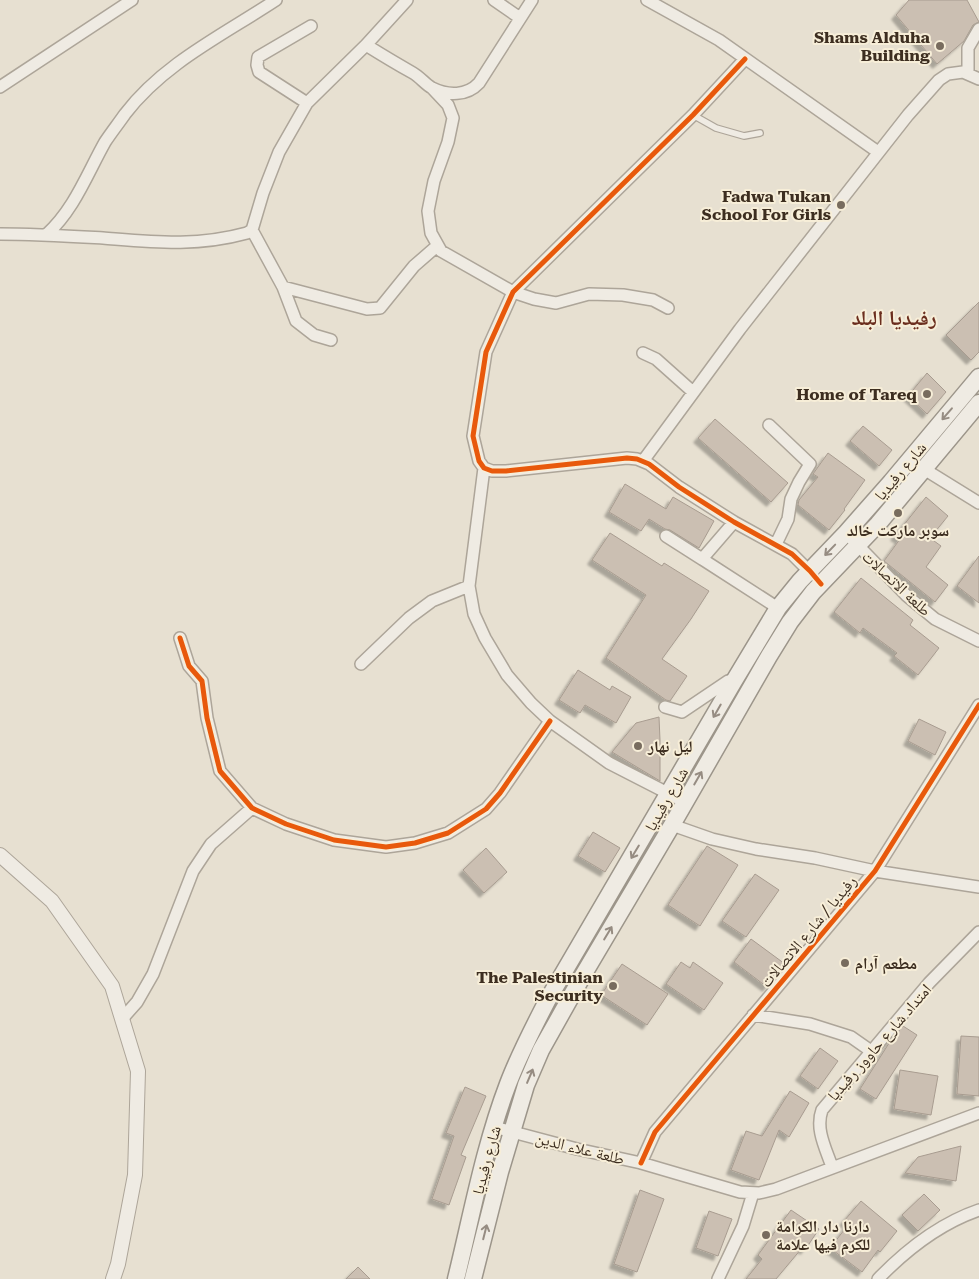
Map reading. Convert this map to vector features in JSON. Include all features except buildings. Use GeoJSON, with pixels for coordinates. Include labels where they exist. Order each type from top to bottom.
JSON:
{"type":"FeatureCollection","features":[{"type":"Feature","properties":{"kind":"main road","name":"شارع رفيديا"},"geometry":{"type":"LineString","coordinates":[[456,1279],[494,1127],[524,1045],[538,1018],[778,608],[846,534],[979,377]]}},
{"type":"Feature","properties":{"kind":"main road","name":"شارع رفيديا"},"geometry":{"type":"LineString","coordinates":[[473,1279],[511,1131],[526,1085],[541,1050],[768,656],[790,622],[821,584],[878,524],[979,403]]}},
{"type":"Feature","properties":{"kind":"street"},"geometry":{"type":"LineString","coordinates":[[0,87],[132,0]]}},
{"type":"Feature","properties":{"kind":"street"},"geometry":{"type":"LineString","coordinates":[[46,234],[58,224],[68,211],[106,141],[126,113],[156,80],[211,41],[276,0]]}},
{"type":"Feature","properties":{"kind":"street"},"geometry":{"type":"LineString","coordinates":[[331,340],[314,335],[296,321],[283,287],[252,230],[279,152],[308,103],[366,45],[407,0]]}},
{"type":"Feature","properties":{"kind":"street"},"geometry":{"type":"LineString","coordinates":[[494,0],[520,18]]}},
{"type":"Feature","properties":{"kind":"street"},"geometry":{"type":"LineString","coordinates":[[432,88],[449,93],[464,93],[474,87],[532,0]]}},
{"type":"Feature","properties":{"kind":"street"},"geometry":{"type":"LineString","coordinates":[[647,0],[718,40],[878,152]]}},
{"type":"Feature","properties":{"kind":"street"},"geometry":{"type":"LineString","coordinates":[[308,103],[259,72],[257,65],[258,57],[310,26]]}},
{"type":"Feature","properties":{"kind":"street"},"geometry":{"type":"LineString","coordinates":[[968,73],[968,48],[979,29]]}},
{"type":"Feature","properties":{"kind":"street"},"geometry":{"type":"LineString","coordinates":[[366,45],[417,75],[448,105],[453,118],[448,142],[434,181],[428,212],[429,226],[437,246],[446,255],[513,292],[534,299],[556,303],[589,294],[623,295],[653,300],[668,308]]}},
{"type":"Feature","properties":{"kind":"street"},"geometry":{"type":"LineString","coordinates":[[745,59],[693,115],[513,292],[486,352],[474,436],[479,461],[484,468],[492,471],[627,458],[643,461],[679,487],[734,522],[792,554],[821,584]]}},
{"type":"Feature","properties":{"kind":"street"},"geometry":{"type":"LineString","coordinates":[[643,461],[740,329],[908,115],[939,80],[953,72],[968,73],[979,79]]}},
{"type":"Feature","properties":{"kind":"street"},"geometry":{"type":"LineString","coordinates":[[0,234],[46,234],[176,244],[208,242],[240,235],[252,230]]}},
{"type":"Feature","properties":{"kind":"street"},"geometry":{"type":"LineString","coordinates":[[283,287],[367,309],[380,308],[414,266],[437,246]]}},
{"type":"Feature","properties":{"kind":"street"},"geometry":{"type":"LineString","coordinates":[[643,353],[656,359],[693,392]]}},
{"type":"Feature","properties":{"kind":"street"},"geometry":{"type":"LineString","coordinates":[[769,424],[810,464],[791,499],[788,519],[776,544]]}},
{"type":"Feature","properties":{"kind":"street"},"geometry":{"type":"LineString","coordinates":[[484,468],[469,586],[474,614],[485,638],[507,675],[531,703],[550,720],[609,763],[685,802]]}},
{"type":"Feature","properties":{"kind":"street"},"geometry":{"type":"LineString","coordinates":[[924,469],[979,503]]}},
{"type":"Feature","properties":{"kind":"street"},"geometry":{"type":"LineString","coordinates":[[702,559],[734,522]]}},
{"type":"Feature","properties":{"kind":"street","name":"طلعة الاتصالات"},"geometry":{"type":"LineString","coordinates":[[846,534],[906,595],[935,619],[979,641]]}},
{"type":"Feature","properties":{"kind":"street"},"geometry":{"type":"LineString","coordinates":[[666,536],[778,608]]}},
{"type":"Feature","properties":{"kind":"street"},"geometry":{"type":"LineString","coordinates":[[361,664],[409,618],[432,601],[469,586]]}},
{"type":"Feature","properties":{"kind":"street"},"geometry":{"type":"LineString","coordinates":[[180,638],[189,666],[202,682],[207,718],[220,772],[252,808],[286,824],[334,840],[386,847],[415,843],[448,833],[486,809],[500,793],[550,720]]}},
{"type":"Feature","properties":{"kind":"street"},"geometry":{"type":"LineString","coordinates":[[665,707],[682,712],[728,681],[734,681]]}},
{"type":"Feature","properties":{"kind":"street","name":"رفيديا / شارع الاتصالات"},"geometry":{"type":"LineString","coordinates":[[641,1163],[655,1132],[875,871],[979,705]]}},
{"type":"Feature","properties":{"kind":"street"},"geometry":{"type":"LineString","coordinates":[[122,1019],[137,1002],[153,974],[193,871],[211,844],[252,808]]}},
{"type":"Feature","properties":{"kind":"street"},"geometry":{"type":"LineString","coordinates":[[672,825],[712,839],[756,849],[815,858],[875,871],[979,887]]}},
{"type":"Feature","properties":{"kind":"street"},"geometry":{"type":"LineString","coordinates":[[0,855],[52,901],[112,986],[138,1071],[135,1176],[118,1264],[113,1279]]}},
{"type":"Feature","properties":{"kind":"street","name":"امتداد شارع حاووز رفيديا"},"geometry":{"type":"LineString","coordinates":[[832,1167],[820,1130],[820,1116],[825,1104],[929,983],[979,932]]}},
{"type":"Feature","properties":{"kind":"street"},"geometry":{"type":"LineString","coordinates":[[754,1015],[810,1024],[851,1037],[871,1051]]}},
{"type":"Feature","properties":{"kind":"street","name":"طلعة علاء الدين"},"geometry":{"type":"LineString","coordinates":[[494,1127],[577,1149],[641,1163],[740,1192],[752,1193],[776,1189],[979,1113]]}},
{"type":"Feature","properties":{"kind":"street"},"geometry":{"type":"LineString","coordinates":[[718,1279],[743,1226],[752,1193]]}},
{"type":"Feature","properties":{"kind":"street"},"geometry":{"type":"LineString","coordinates":[[878,1279],[896,1260],[948,1223],[963,1215],[979,1210]]}},
{"type":"Feature","properties":{"kind":"lane"},"geometry":{"type":"LineString","coordinates":[[693,115],[716,128],[744,136],[760,133]]}},
{"type":"Feature","properties":{"kind":"cycle path"},"geometry":{"type":"LineString","coordinates":[[745,59],[693,115],[513,292],[486,352],[473,436],[479,461],[484,468],[492,471],[627,458],[637,459],[649,464],[679,487],[734,522],[792,554],[821,584]]}},
{"type":"Feature","properties":{"kind":"cycle path"},"geometry":{"type":"LineString","coordinates":[[180,638],[189,666],[202,681],[207,718],[220,771],[252,808],[286,824],[334,840],[386,847],[415,843],[448,833],[486,809],[500,793],[550,721]]}},
{"type":"Feature","properties":{"kind":"cycle path"},"geometry":{"type":"LineString","coordinates":[[641,1163],[655,1132],[875,871],[979,705]]}},
{"type":"Feature","properties":{"kind":"place","name":"Shams Alduha Building"},"geometry":{"type":"Point","coordinates":[940,46]}},
{"type":"Feature","properties":{"kind":"place","name":"Fadwa Tukan School For Girls"},"geometry":{"type":"Point","coordinates":[841,205]}},
{"type":"Feature","properties":{"kind":"place","name":"Home of Tareq"},"geometry":{"type":"Point","coordinates":[927,394]}},
{"type":"Feature","properties":{"kind":"place","name":"سوبر مارکت خالد"},"geometry":{"type":"Point","coordinates":[898,513]}},
{"type":"Feature","properties":{"kind":"place","name":"ليل نهار"},"geometry":{"type":"Point","coordinates":[638,746]}},
{"type":"Feature","properties":{"kind":"place","name":"مطعم آرام"},"geometry":{"type":"Point","coordinates":[845,963]}},
{"type":"Feature","properties":{"kind":"place","name":"The Palestinian Security"},"geometry":{"type":"Point","coordinates":[613,986]}},
{"type":"Feature","properties":{"kind":"place","name":"دارنا دار الكرامة للكرم فيها علامة"},"geometry":{"type":"Point","coordinates":[766,1235]}},
{"type":"Feature","properties":{"kind":"district","name":"رفيديا البلد"},"geometry":{"type":"Point","coordinates":[894,318]}}]}
